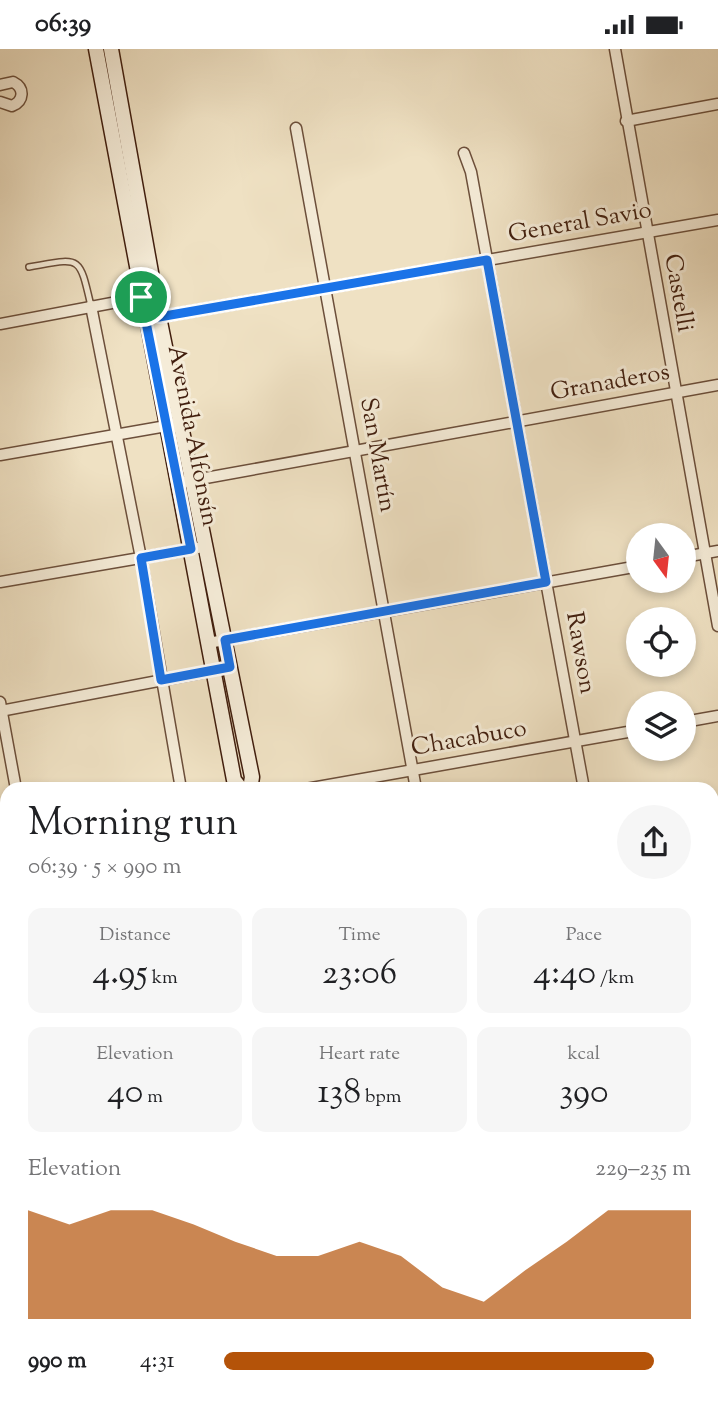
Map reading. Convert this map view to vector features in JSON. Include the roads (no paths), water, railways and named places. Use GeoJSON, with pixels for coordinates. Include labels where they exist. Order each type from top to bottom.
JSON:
{"type":"FeatureCollection","features":[{"type":"Feature","properties":{"kind":"main road","name":"Avenida Alfonsín"},"geometry":{"type":"LineString","coordinates":[[96,49],[148,296],[159,317],[194,479],[251,782]]}},
{"type":"Feature","properties":{"kind":"main road","name":"Avenida Alfonsín"},"geometry":{"type":"LineString","coordinates":[[111,49],[166,426],[236,782]]}},
{"type":"Feature","properties":{"kind":"street","name":"Castelli"},"geometry":{"type":"LineString","coordinates":[[615,49],[718,626]]}},
{"type":"Feature","properties":{"kind":"street"},"geometry":{"type":"LineString","coordinates":[[0,85],[13,82],[20,87],[22,95],[19,102],[12,106],[0,102]]}},
{"type":"Feature","properties":{"kind":"street"},"geometry":{"type":"LineString","coordinates":[[626,121],[718,104]]}},
{"type":"Feature","properties":{"kind":"street","name":"San Martín"},"geometry":{"type":"LineString","coordinates":[[296,128],[415,782]]}},
{"type":"Feature","properties":{"kind":"street","name":"Rawson"},"geometry":{"type":"LineString","coordinates":[[464,153],[471,172],[583,782]]}},
{"type":"Feature","properties":{"kind":"street","name":"General Savio"},"geometry":{"type":"LineString","coordinates":[[159,317],[718,220]]}},
{"type":"Feature","properties":{"kind":"street"},"geometry":{"type":"LineString","coordinates":[[0,324],[148,296]]}},
{"type":"Feature","properties":{"kind":"street"},"geometry":{"type":"LineString","coordinates":[[91,306],[141,558],[180,782]]}},
{"type":"Feature","properties":{"kind":"street","name":"Granaderos"},"geometry":{"type":"LineString","coordinates":[[178,483],[718,385]]}},
{"type":"Feature","properties":{"kind":"street"},"geometry":{"type":"LineString","coordinates":[[0,455],[181,423]]}},
{"type":"Feature","properties":{"kind":"street"},"geometry":{"type":"LineString","coordinates":[[0,582],[207,547]]}},
{"type":"Feature","properties":{"kind":"street"},"geometry":{"type":"LineString","coordinates":[[696,555],[718,551]]}},
{"type":"Feature","properties":{"kind":"street"},"geometry":{"type":"LineString","coordinates":[[208,643],[626,568]]}},
{"type":"Feature","properties":{"kind":"street"},"geometry":{"type":"LineString","coordinates":[[15,782],[1,708],[230,667]]}},
{"type":"Feature","properties":{"kind":"street"},"geometry":{"type":"LineString","coordinates":[[696,720],[718,716]]}},
{"type":"Feature","properties":{"kind":"street","name":"Chacabuco"},"geometry":{"type":"LineString","coordinates":[[348,782],[626,732]]}},
{"type":"Feature","properties":{"kind":"lane"},"geometry":{"type":"LineString","coordinates":[[29,267],[67,261],[77,263],[82,268],[91,306]]}}]}
